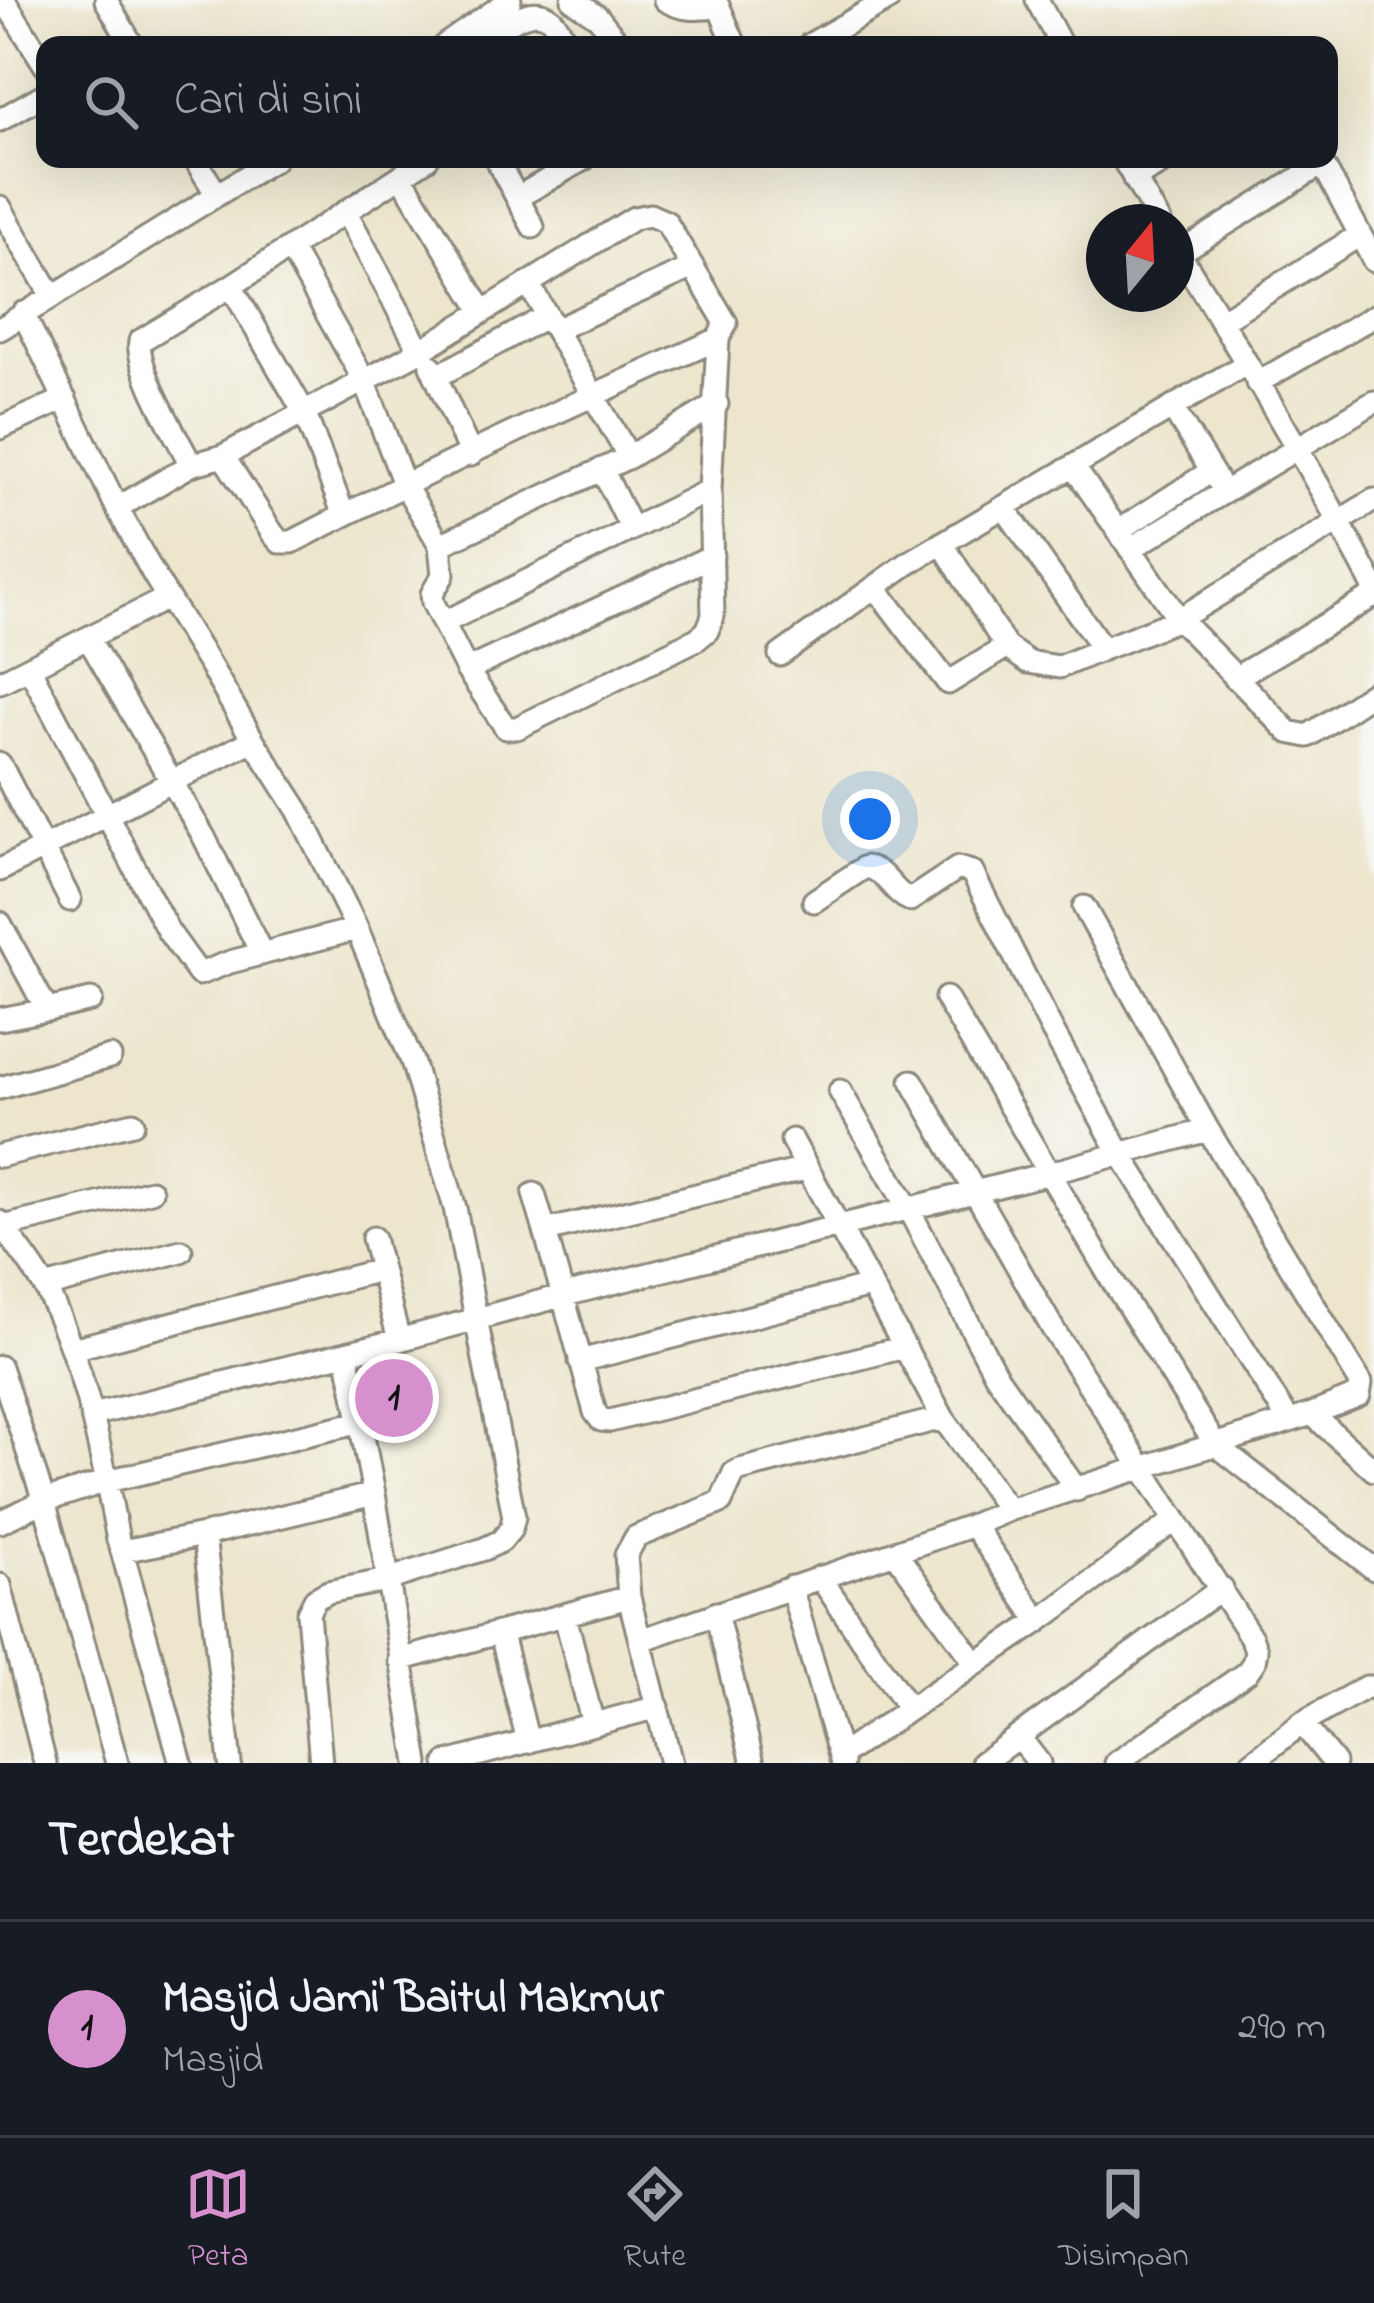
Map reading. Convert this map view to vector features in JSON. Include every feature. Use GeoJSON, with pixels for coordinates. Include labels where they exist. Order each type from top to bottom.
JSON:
{"type":"FeatureCollection","features":[{"type":"Feature","properties":{"kind":"street"},"geometry":{"type":"LineString","coordinates":[[4,0],[36,51]]}},
{"type":"Feature","properties":{"kind":"street"},"geometry":{"type":"LineString","coordinates":[[106,0],[125,36]]}},
{"type":"Feature","properties":{"kind":"street"},"geometry":{"type":"LineString","coordinates":[[458,36],[510,0]]}},
{"type":"Feature","properties":{"kind":"street"},"geometry":{"type":"LineString","coordinates":[[572,0],[598,17],[613,36]]}},
{"type":"Feature","properties":{"kind":"street"},"geometry":{"type":"LineString","coordinates":[[665,0],[696,10],[718,4],[731,36]]}},
{"type":"Feature","properties":{"kind":"street"},"geometry":{"type":"LineString","coordinates":[[821,36],[861,7],[888,0]]}},
{"type":"Feature","properties":{"kind":"street"},"geometry":{"type":"LineString","coordinates":[[1037,0],[1056,36]]}},
{"type":"Feature","properties":{"kind":"street"},"geometry":{"type":"LineString","coordinates":[[492,36],[534,13],[552,20],[562,36]]}},
{"type":"Feature","properties":{"kind":"street"},"geometry":{"type":"LineString","coordinates":[[0,120],[36,99]]}},
{"type":"Feature","properties":{"kind":"street"},"geometry":{"type":"LineString","coordinates":[[201,168],[218,195]]}},
{"type":"Feature","properties":{"kind":"street"},"geometry":{"type":"LineString","coordinates":[[0,329],[261,168]]}},
{"type":"Feature","properties":{"kind":"street"},"geometry":{"type":"LineString","coordinates":[[191,465],[146,374],[140,341],[413,168]]}},
{"type":"Feature","properties":{"kind":"street"},"geometry":{"type":"LineString","coordinates":[[501,168],[533,227]]}},
{"type":"Feature","properties":{"kind":"street"},"geometry":{"type":"LineString","coordinates":[[518,197],[568,168]]}},
{"type":"Feature","properties":{"kind":"street"},"geometry":{"type":"LineString","coordinates":[[1194,240],[1311,168]]}},
{"type":"Feature","properties":{"kind":"street"},"geometry":{"type":"LineString","coordinates":[[1324,168],[1374,261]]}},
{"type":"Feature","properties":{"kind":"street"},"geometry":{"type":"LineString","coordinates":[[1129,169],[1149,204]]}},
{"type":"Feature","properties":{"kind":"street"},"geometry":{"type":"LineString","coordinates":[[400,176],[482,310]]}},
{"type":"Feature","properties":{"kind":"street"},"geometry":{"type":"LineString","coordinates":[[0,207],[52,296]]}},
{"type":"Feature","properties":{"kind":"street"},"geometry":{"type":"LineString","coordinates":[[346,212],[436,376],[471,455]]}},
{"type":"Feature","properties":{"kind":"street"},"geometry":{"type":"LineString","coordinates":[[117,508],[191,465],[223,456],[421,350],[634,218],[650,214],[666,222],[726,323],[718,339],[404,484],[292,542],[280,542],[223,456]]}},
{"type":"Feature","properties":{"kind":"street"},"geometry":{"type":"LineString","coordinates":[[1222,320],[1360,235]]}},
{"type":"Feature","properties":{"kind":"street"},"geometry":{"type":"LineString","coordinates":[[290,248],[364,380],[404,484],[440,545],[443,574],[431,594],[442,623],[506,728],[517,728],[707,631],[713,616],[710,490],[718,339]]}},
{"type":"Feature","properties":{"kind":"street"},"geometry":{"type":"LineString","coordinates":[[436,376],[551,323],[693,268]]}},
{"type":"Feature","properties":{"kind":"street"},"geometry":{"type":"LineString","coordinates":[[1194,275],[1374,587]]}},
{"type":"Feature","properties":{"kind":"street"},"geometry":{"type":"LineString","coordinates":[[528,284],[629,457]]}},
{"type":"Feature","properties":{"kind":"street"},"geometry":{"type":"LineString","coordinates":[[231,286],[304,412],[344,515]]}},
{"type":"Feature","properties":{"kind":"street"},"geometry":{"type":"LineString","coordinates":[[23,313],[117,508],[298,810],[357,929],[412,1060],[455,1208],[514,1517],[500,1541],[484,1549],[316,1599],[308,1613],[321,1763]]}},
{"type":"Feature","properties":{"kind":"street"},"geometry":{"type":"LineString","coordinates":[[780,655],[942,543],[1072,466],[1173,409],[1374,316]]}},
{"type":"Feature","properties":{"kind":"street"},"geometry":{"type":"LineString","coordinates":[[0,428],[65,399]]}},
{"type":"Feature","properties":{"kind":"street"},"geometry":{"type":"LineString","coordinates":[[1124,540],[1225,492],[1374,402]]}},
{"type":"Feature","properties":{"kind":"street"},"geometry":{"type":"LineString","coordinates":[[440,545],[629,457],[716,404]]}},
{"type":"Feature","properties":{"kind":"street"},"geometry":{"type":"LineString","coordinates":[[1173,409],[1225,492]]}},
{"type":"Feature","properties":{"kind":"street"},"geometry":{"type":"LineString","coordinates":[[1072,466],[1179,620],[1289,732],[1308,736],[1374,692]]}},
{"type":"Feature","properties":{"kind":"street"},"geometry":{"type":"LineString","coordinates":[[602,470],[632,528]]}},
{"type":"Feature","properties":{"kind":"street"},"geometry":{"type":"LineString","coordinates":[[1124,540],[1211,470]]}},
{"type":"Feature","properties":{"kind":"street"},"geometry":{"type":"LineString","coordinates":[[442,623],[710,490]]}},
{"type":"Feature","properties":{"kind":"street"},"geometry":{"type":"LineString","coordinates":[[942,543],[1006,647],[1028,662],[1059,667],[1179,620],[1374,500]]}},
{"type":"Feature","properties":{"kind":"street"},"geometry":{"type":"LineString","coordinates":[[1004,507],[1103,650]]}},
{"type":"Feature","properties":{"kind":"street"},"geometry":{"type":"LineString","coordinates":[[467,670],[712,556]]}},
{"type":"Feature","properties":{"kind":"street"},"geometry":{"type":"LineString","coordinates":[[876,588],[948,683],[1006,647]]}},
{"type":"Feature","properties":{"kind":"street"},"geometry":{"type":"LineString","coordinates":[[1235,678],[1374,596]]}},
{"type":"Feature","properties":{"kind":"street"},"geometry":{"type":"LineString","coordinates":[[0,682],[167,598]]}},
{"type":"Feature","properties":{"kind":"street"},"geometry":{"type":"LineString","coordinates":[[88,638],[204,837],[262,954]]}},
{"type":"Feature","properties":{"kind":"street"},"geometry":{"type":"LineString","coordinates":[[30,668],[168,931],[199,974],[357,929]]}},
{"type":"Feature","properties":{"kind":"street"},"geometry":{"type":"LineString","coordinates":[[0,870],[253,740]]}},
{"type":"Feature","properties":{"kind":"street"},"geometry":{"type":"LineString","coordinates":[[0,764],[70,900]]}},
{"type":"Feature","properties":{"kind":"street"},"geometry":{"type":"LineString","coordinates":[[814,901],[865,867],[879,872],[910,900],[958,868],[972,872],[1120,1153],[1289,1421]]}},
{"type":"Feature","properties":{"kind":"street"},"geometry":{"type":"LineString","coordinates":[[641,1640],[1008,1510],[1359,1395],[1361,1383],[1208,1130],[1084,907]]}},
{"type":"Feature","properties":{"kind":"street"},"geometry":{"type":"LineString","coordinates":[[0,923],[47,1010]]}},
{"type":"Feature","properties":{"kind":"street"},"geometry":{"type":"LineString","coordinates":[[946,998],[1215,1444],[1374,1569]]}},
{"type":"Feature","properties":{"kind":"street"},"geometry":{"type":"LineString","coordinates":[[0,1019],[91,1000]]}},
{"type":"Feature","properties":{"kind":"street"},"geometry":{"type":"LineString","coordinates":[[0,1088],[110,1058]]}},
{"type":"Feature","properties":{"kind":"street"},"geometry":{"type":"LineString","coordinates":[[912,1082],[1053,1329],[1222,1588],[1256,1650],[1247,1672],[1116,1763]]}},
{"type":"Feature","properties":{"kind":"street"},"geometry":{"type":"LineString","coordinates":[[840,1091],[996,1375],[1077,1490]]}},
{"type":"Feature","properties":{"kind":"street"},"geometry":{"type":"LineString","coordinates":[[0,1156],[133,1123]]}},
{"type":"Feature","properties":{"kind":"street"},"geometry":{"type":"LineString","coordinates":[[92,1415],[1208,1130]]}},
{"type":"Feature","properties":{"kind":"street"},"geometry":{"type":"LineString","coordinates":[[791,1140],[943,1418],[1008,1510]]}},
{"type":"Feature","properties":{"kind":"street"},"geometry":{"type":"LineString","coordinates":[[545,1231],[806,1169]]}},
{"type":"Feature","properties":{"kind":"street"},"geometry":{"type":"LineString","coordinates":[[151,1191],[2,1225],[45,1287],[72,1349],[92,1415],[118,1540],[181,1763]]}},
{"type":"Feature","properties":{"kind":"street"},"geometry":{"type":"LineString","coordinates":[[534,1194],[601,1420],[904,1347]]}},
{"type":"Feature","properties":{"kind":"street"},"geometry":{"type":"LineString","coordinates":[[373,1238],[399,1340]]}},
{"type":"Feature","properties":{"kind":"street"},"geometry":{"type":"LineString","coordinates":[[45,1287],[181,1251]]}},
{"type":"Feature","properties":{"kind":"street"},"geometry":{"type":"LineString","coordinates":[[72,1349],[380,1270]]}},
{"type":"Feature","properties":{"kind":"street"},"geometry":{"type":"LineString","coordinates":[[580,1360],[870,1286]]}},
{"type":"Feature","properties":{"kind":"street"},"geometry":{"type":"LineString","coordinates":[[347,1353],[418,1763]]}},
{"type":"Feature","properties":{"kind":"street"},"geometry":{"type":"LineString","coordinates":[[0,1367],[8,1417],[44,1501],[117,1763]]}},
{"type":"Feature","properties":{"kind":"street"},"geometry":{"type":"LineString","coordinates":[[1312,1414],[1374,1470]]}},
{"type":"Feature","properties":{"kind":"street"},"geometry":{"type":"LineString","coordinates":[[671,1763],[629,1598],[626,1555],[636,1537],[721,1502],[734,1473],[943,1418]]}},
{"type":"Feature","properties":{"kind":"street"},"geometry":{"type":"LineString","coordinates":[[0,1522],[44,1501],[107,1481],[362,1421]]}},
{"type":"Feature","properties":{"kind":"street"},"geometry":{"type":"LineString","coordinates":[[122,1550],[374,1494]]}},
{"type":"Feature","properties":{"kind":"street"},"geometry":{"type":"LineString","coordinates":[[791,1587],[841,1759],[1174,1521]]}},
{"type":"Feature","properties":{"kind":"street"},"geometry":{"type":"LineString","coordinates":[[973,1525],[1039,1621]]}},
{"type":"Feature","properties":{"kind":"street"},"geometry":{"type":"LineString","coordinates":[[204,1535],[230,1763]]}},
{"type":"Feature","properties":{"kind":"street"},"geometry":{"type":"LineString","coordinates":[[895,1552],[976,1664]]}},
{"type":"Feature","properties":{"kind":"street"},"geometry":{"type":"LineString","coordinates":[[820,1577],[909,1709]]}},
{"type":"Feature","properties":{"kind":"street"},"geometry":{"type":"LineString","coordinates":[[0,1585],[45,1763]]}},
{"type":"Feature","properties":{"kind":"street"},"geometry":{"type":"LineString","coordinates":[[982,1763],[1222,1588]]}},
{"type":"Feature","properties":{"kind":"street"},"geometry":{"type":"LineString","coordinates":[[400,1660],[629,1598]]}},
{"type":"Feature","properties":{"kind":"street"},"geometry":{"type":"LineString","coordinates":[[716,1613],[753,1763]]}},
{"type":"Feature","properties":{"kind":"street"},"geometry":{"type":"LineString","coordinates":[[565,1616],[593,1724]]}},
{"type":"Feature","properties":{"kind":"street"},"geometry":{"type":"LineString","coordinates":[[501,1634],[528,1742]]}},
{"type":"Feature","properties":{"kind":"street"},"geometry":{"type":"LineString","coordinates":[[1251,1763],[1302,1723],[1366,1687],[1374,1688]]}},
{"type":"Feature","properties":{"kind":"street"},"geometry":{"type":"LineString","coordinates":[[447,1763],[658,1707]]}},
{"type":"Feature","properties":{"kind":"street"},"geometry":{"type":"LineString","coordinates":[[1302,1723],[1334,1763]]}},
{"type":"Feature","properties":{"kind":"street"},"geometry":{"type":"LineString","coordinates":[[1019,1737],[1039,1763]]}},
{"type":"Feature","properties":{"kind":"place","name":"Masjid Jami' Baitul Makmur"},"geometry":{"type":"Point","coordinates":[394,1398]}}]}
